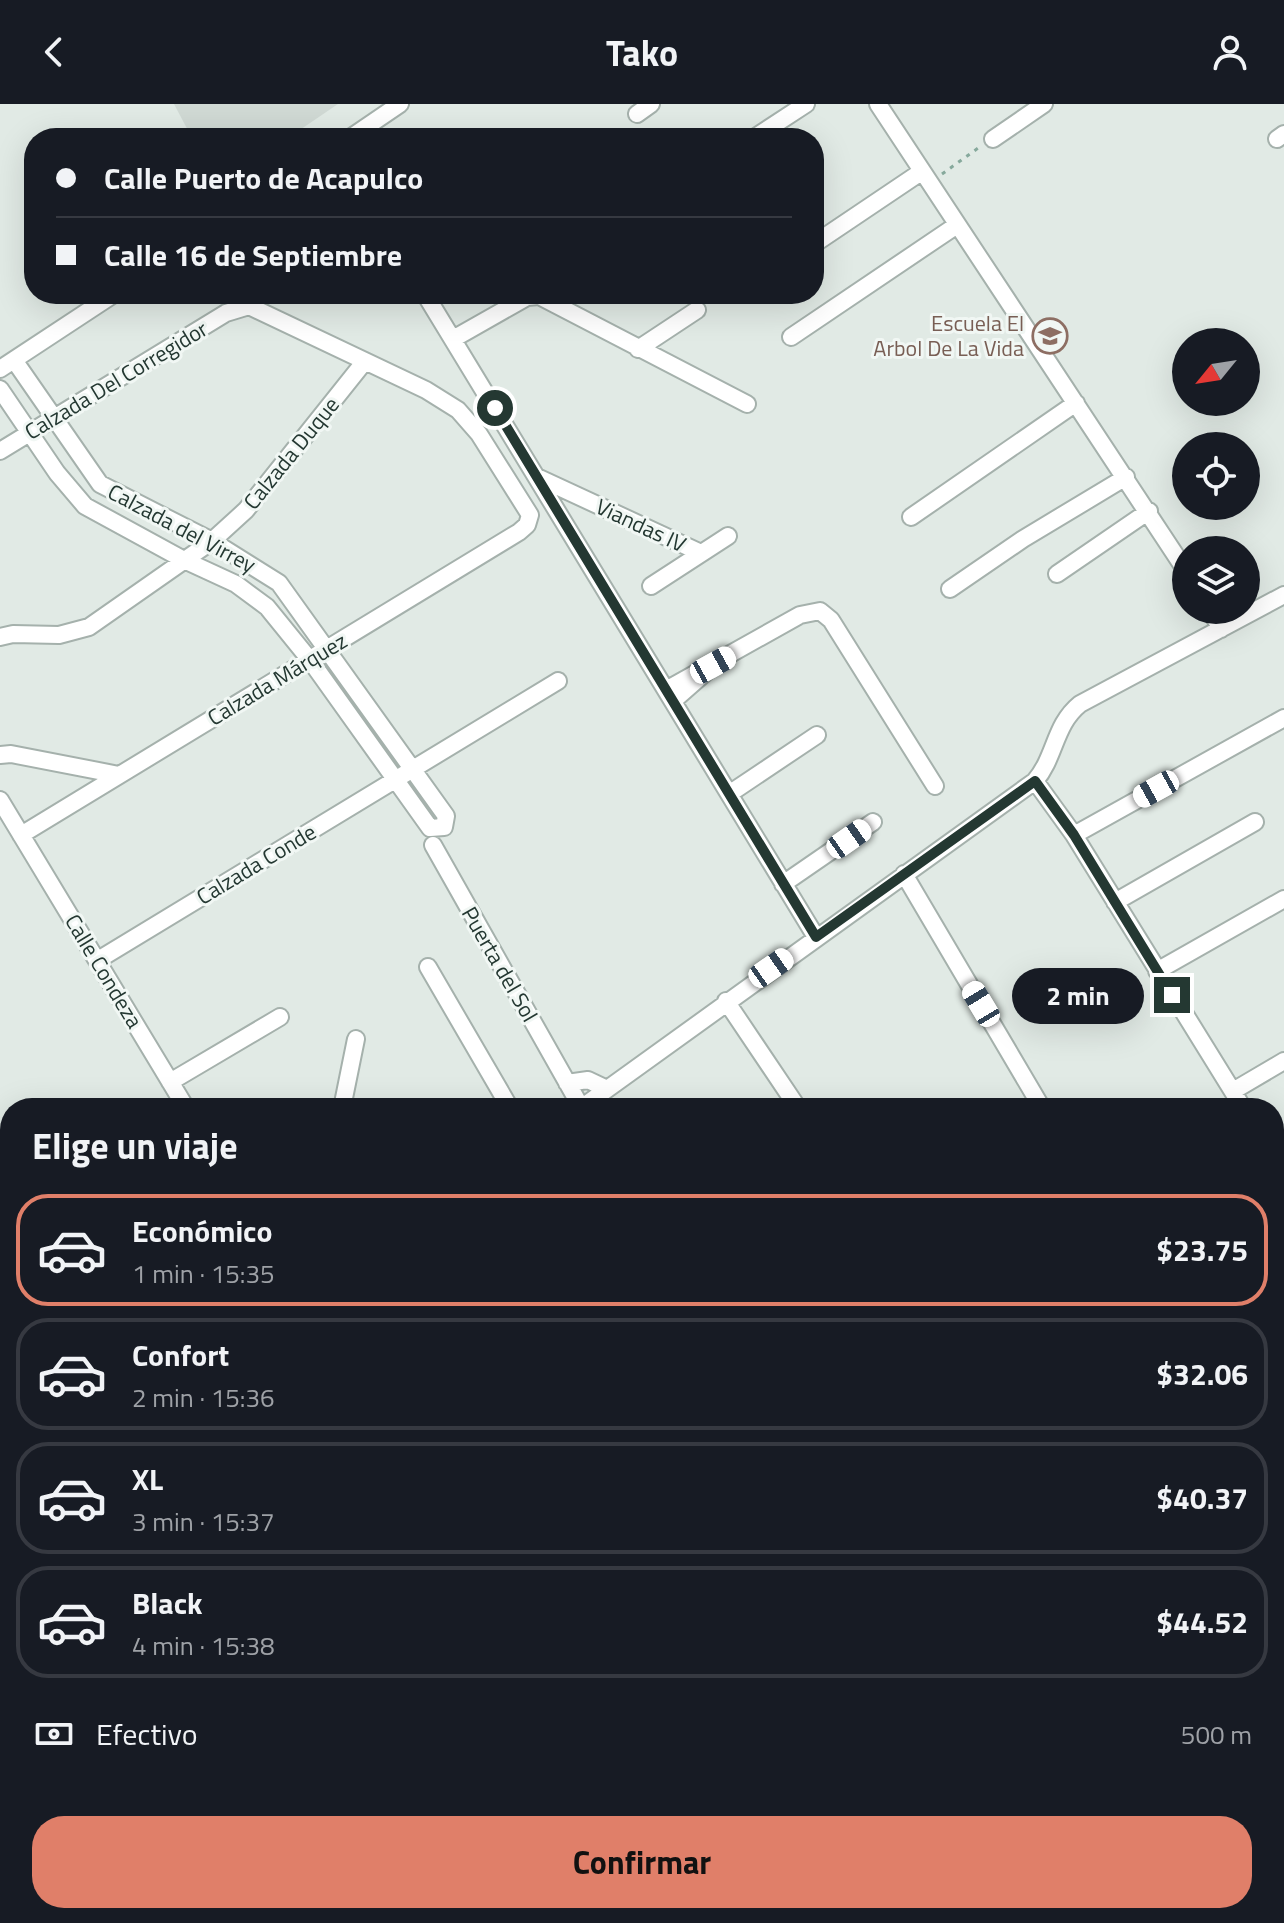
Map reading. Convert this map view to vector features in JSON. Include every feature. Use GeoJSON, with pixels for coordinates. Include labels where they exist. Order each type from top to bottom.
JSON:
{"type":"FeatureCollection","features":[{"type":"Feature","properties":{"kind":"street"},"geometry":{"type":"LineString","coordinates":[[365,128],[400,104]]}},
{"type":"Feature","properties":{"kind":"street"},"geometry":{"type":"LineString","coordinates":[[637,114],[651,104]]}},
{"type":"Feature","properties":{"kind":"street"},"geometry":{"type":"LineString","coordinates":[[769,128],[806,104]]}},
{"type":"Feature","properties":{"kind":"street"},"geometry":{"type":"LineString","coordinates":[[878,104],[1172,548]]}},
{"type":"Feature","properties":{"kind":"street"},"geometry":{"type":"LineString","coordinates":[[993,139],[1044,104]]}},
{"type":"Feature","properties":{"kind":"street"},"geometry":{"type":"LineString","coordinates":[[824,238],[925,178]]}},
{"type":"Feature","properties":{"kind":"street"},"geometry":{"type":"LineString","coordinates":[[791,337],[957,225]]}},
{"type":"Feature","properties":{"kind":"street"},"geometry":{"type":"LineString","coordinates":[[7,365],[99,304]]}},
{"type":"Feature","properties":{"kind":"street"},"geometry":{"type":"LineString","coordinates":[[431,304],[816,937]]}},
{"type":"Feature","properties":{"kind":"street"},"geometry":{"type":"LineString","coordinates":[[453,339],[515,304]]}},
{"type":"Feature","properties":{"kind":"street"},"geometry":{"type":"LineString","coordinates":[[554,304],[747,404]]}},
{"type":"Feature","properties":{"kind":"street","name":"Calzada Del Corregidor"},"geometry":{"type":"LineString","coordinates":[[0,451],[242,306],[258,308],[435,395],[467,418],[525,504],[529,520]]}},
{"type":"Feature","properties":{"kind":"street"},"geometry":{"type":"LineString","coordinates":[[638,349],[697,310]]}},
{"type":"Feature","properties":{"kind":"street","name":"Calzada Duque"},"geometry":{"type":"LineString","coordinates":[[212,541],[246,510],[365,361]]}},
{"type":"Feature","properties":{"kind":"street","name":"Calzada del Virrey"},"geometry":{"type":"LineString","coordinates":[[0,389],[85,506],[184,560],[220,575],[252,595],[310,660],[430,828],[440,830],[448,819],[414,767],[279,583],[212,541],[100,484],[53,418],[7,365]]}},
{"type":"Feature","properties":{"kind":"street"},"geometry":{"type":"LineString","coordinates":[[911,517],[1076,403]]}},
{"type":"Feature","properties":{"kind":"street","name":"Viandas IV"},"geometry":{"type":"LineString","coordinates":[[537,477],[701,553]]}},
{"type":"Feature","properties":{"kind":"street"},"geometry":{"type":"LineString","coordinates":[[950,589],[1126,477]]}},
{"type":"Feature","properties":{"kind":"street"},"geometry":{"type":"LineString","coordinates":[[1057,574],[1149,511]]}},
{"type":"Feature","properties":{"kind":"street","name":"Calzada Márquez"},"geometry":{"type":"LineString","coordinates":[[21,835],[519,532],[529,520]]}},
{"type":"Feature","properties":{"kind":"street"},"geometry":{"type":"LineString","coordinates":[[651,586],[728,536]]}},
{"type":"Feature","properties":{"kind":"street"},"geometry":{"type":"LineString","coordinates":[[0,637],[13,634],[59,635],[89,627],[212,541]]}},
{"type":"Feature","properties":{"kind":"street"},"geometry":{"type":"LineString","coordinates":[[595,1098],[1035,781],[1046,766],[1061,723],[1072,711],[1284,595]]}},
{"type":"Feature","properties":{"kind":"street"},"geometry":{"type":"LineString","coordinates":[[669,696],[713,665],[807,612],[820,611],[831,620],[935,786]]}},
{"type":"Feature","properties":{"kind":"street"},"geometry":{"type":"LineString","coordinates":[[1218,624],[1221,629]]}},
{"type":"Feature","properties":{"kind":"street","name":"Calzada Conde"},"geometry":{"type":"LineString","coordinates":[[98,960],[558,681]]}},
{"type":"Feature","properties":{"kind":"street"},"geometry":{"type":"LineString","coordinates":[[1074,835],[1284,718]]}},
{"type":"Feature","properties":{"kind":"street"},"geometry":{"type":"LineString","coordinates":[[729,794],[817,735]]}},
{"type":"Feature","properties":{"kind":"street"},"geometry":{"type":"LineString","coordinates":[[0,755],[11,754],[119,775]]}},
{"type":"Feature","properties":{"kind":"street"},"geometry":{"type":"LineString","coordinates":[[1035,781],[1074,835],[1237,1098]]}},
{"type":"Feature","properties":{"kind":"street","name":"Calle Condeza"},"geometry":{"type":"LineString","coordinates":[[0,800],[180,1098]]}},
{"type":"Feature","properties":{"kind":"street"},"geometry":{"type":"LineString","coordinates":[[783,884],[873,822]]}},
{"type":"Feature","properties":{"kind":"street"},"geometry":{"type":"LineString","coordinates":[[1115,902],[1255,822]]}},
{"type":"Feature","properties":{"kind":"street","name":"Puerta del Sol"},"geometry":{"type":"LineString","coordinates":[[433,845],[575,1098]]}},
{"type":"Feature","properties":{"kind":"street"},"geometry":{"type":"LineString","coordinates":[[904,874],[1036,1098]]}},
{"type":"Feature","properties":{"kind":"street"},"geometry":{"type":"LineString","coordinates":[[1157,971],[1284,899]]}},
{"type":"Feature","properties":{"kind":"street"},"geometry":{"type":"LineString","coordinates":[[428,967],[504,1098]]}},
{"type":"Feature","properties":{"kind":"street"},"geometry":{"type":"LineString","coordinates":[[726,1001],[791,1098]]}},
{"type":"Feature","properties":{"kind":"street"},"geometry":{"type":"LineString","coordinates":[[170,1082],[280,1017]]}},
{"type":"Feature","properties":{"kind":"street"},"geometry":{"type":"LineString","coordinates":[[344,1098],[356,1039]]}},
{"type":"Feature","properties":{"kind":"street"},"geometry":{"type":"LineString","coordinates":[[1233,1091],[1284,1061]]}},
{"type":"Feature","properties":{"kind":"street"},"geometry":{"type":"LineString","coordinates":[[567,1083],[588,1080],[607,1089]]}},
{"type":"Feature","properties":{"kind":"path"},"geometry":{"type":"LineString","coordinates":[[925,178],[993,139]]}},
{"type":"Feature","properties":{"kind":"shaded area"},"geometry":{"type":"Polygon","coordinates":[[[174,104],[338,104],[303,128],[187,128],[174,104]]]}},
{"type":"Feature","properties":{"kind":"place","name":"Escuela El Arbol De La Vida"},"geometry":{"type":"Point","coordinates":[1050,336]}},
{"type":"Feature","properties":{"kind":"route"},"geometry":{"type":"LineString","coordinates":[[495,408],[816,937],[1035,781],[1074,835],[1172,995]]}}]}
